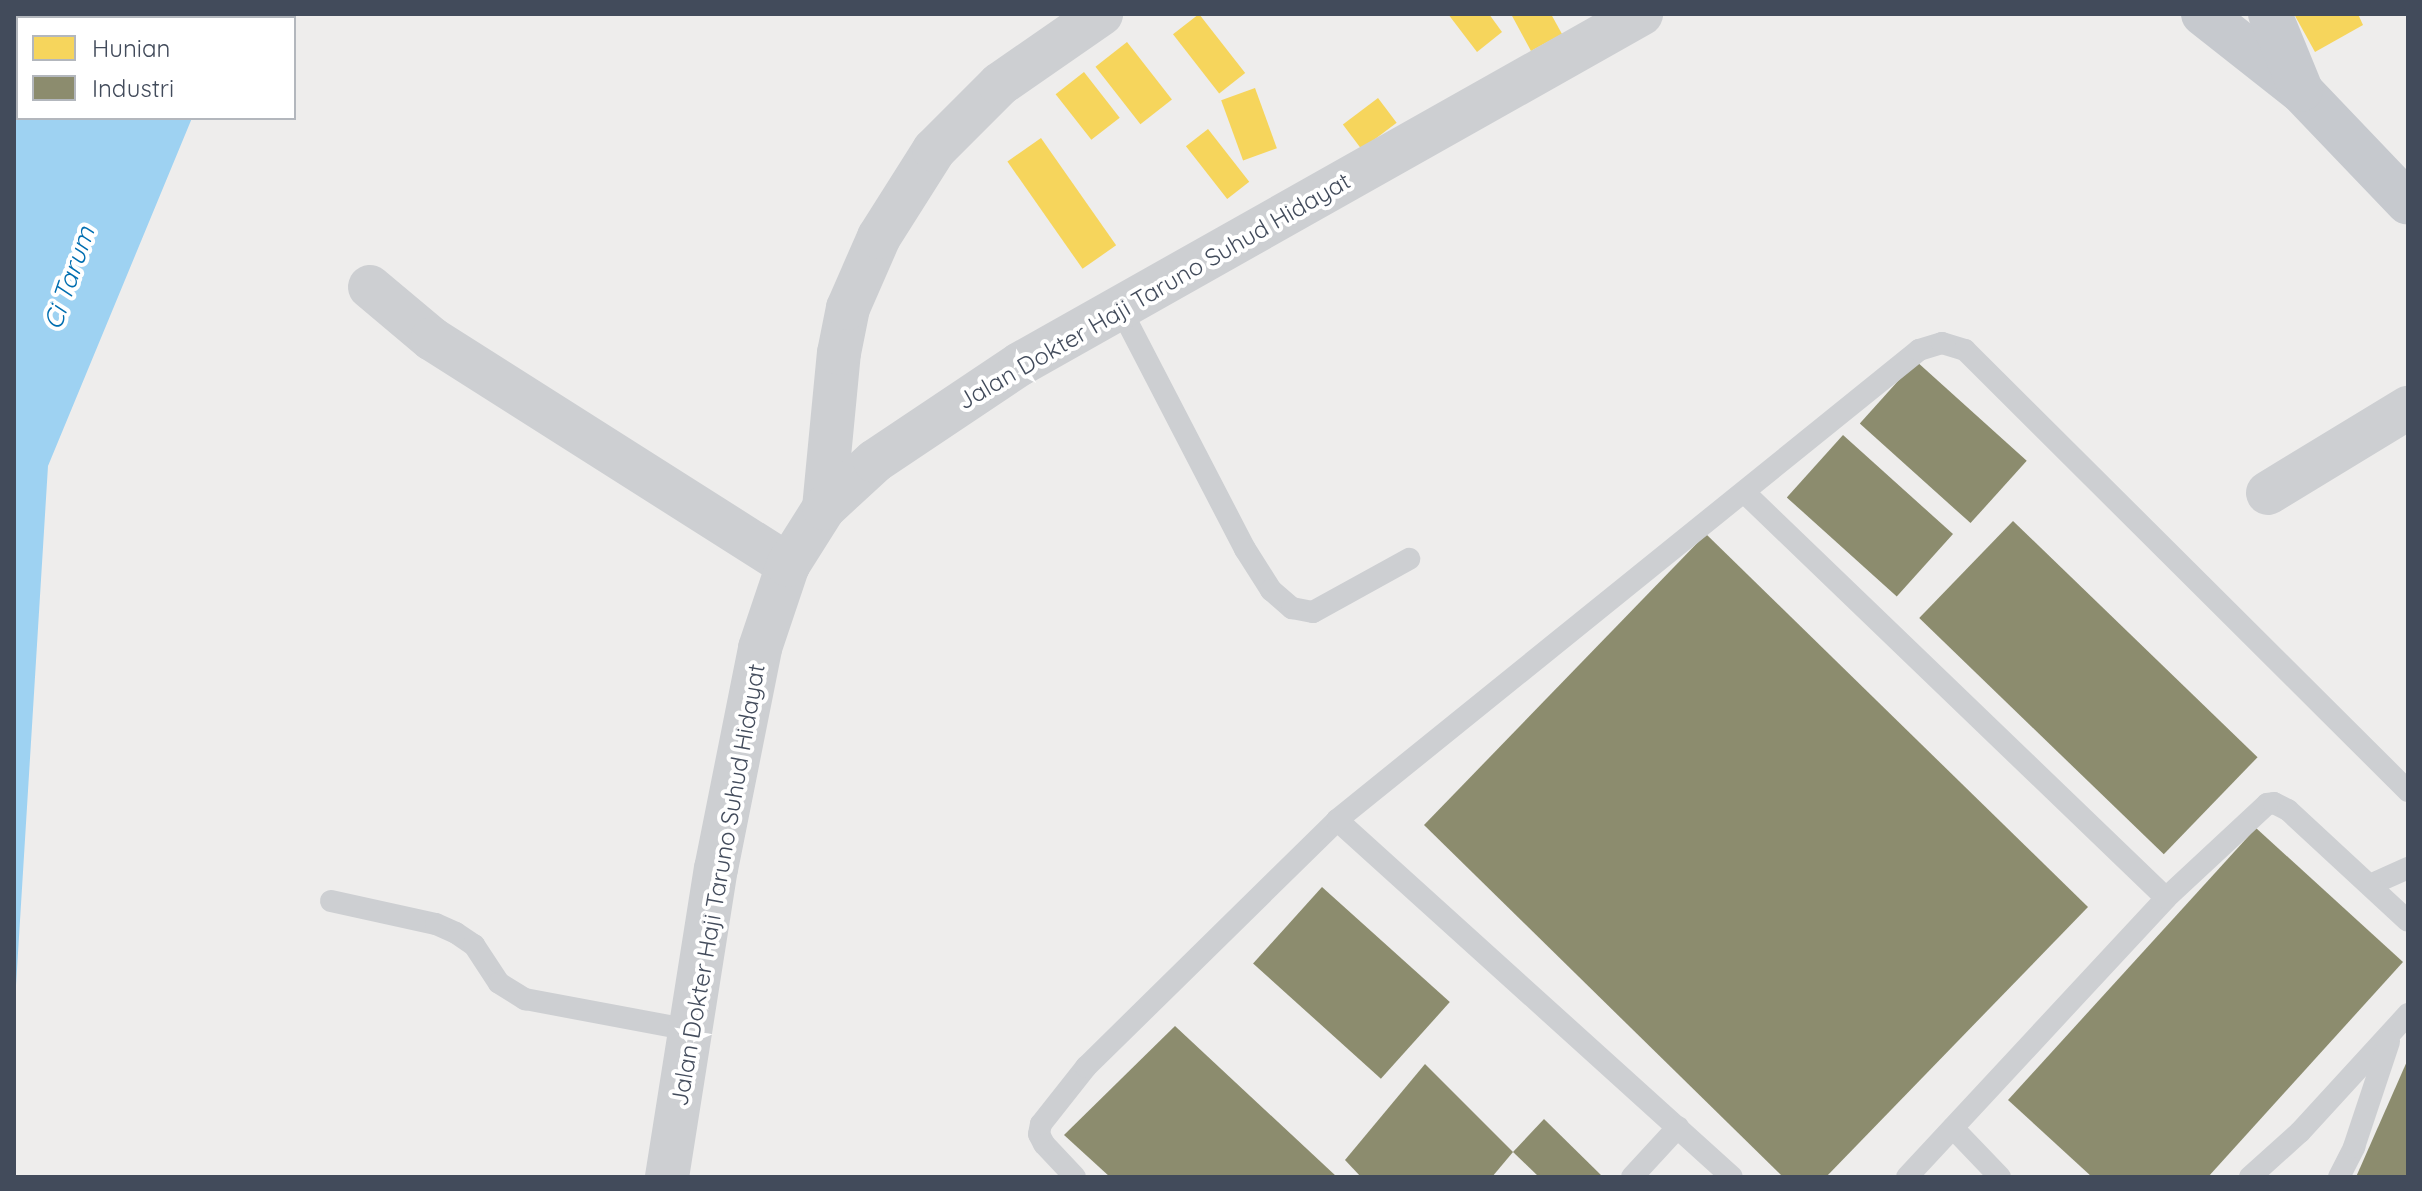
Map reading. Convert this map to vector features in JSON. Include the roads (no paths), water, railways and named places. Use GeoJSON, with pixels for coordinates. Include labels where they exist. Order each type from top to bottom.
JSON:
{"type":"FeatureCollection","features":[{"type":"Feature","properties":{"kind":"main road"},"geometry":{"type":"LineString","coordinates":[[2203,14],[2302,92],[2408,203]]}},
{"type":"Feature","properties":{"kind":"main road"},"geometry":{"type":"LineString","coordinates":[[2270,14],[2302,92]]}},
{"type":"Feature","properties":{"kind":"street"},"geometry":{"type":"LineString","coordinates":[[824,508],[848,308],[879,237],[934,150],[1000,84],[1101,14]]}},
{"type":"Feature","properties":{"kind":"street","name":"Jalan Dokter Haji Taruno Suhud Hidayat"},"geometry":{"type":"LineString","coordinates":[[667,1177],[716,869],[760,648],[788,565],[824,508],[875,461],[1020,364],[1641,14]]}},
{"type":"Feature","properties":{"kind":"street"},"geometry":{"type":"LineString","coordinates":[[370,287],[432,339],[788,565]]}},
{"type":"Feature","properties":{"kind":"street"},"geometry":{"type":"LineString","coordinates":[[2268,493],[2408,408]]}},
{"type":"Feature","properties":{"kind":"lane"},"geometry":{"type":"LineString","coordinates":[[1119,306],[1245,549],[1271,590],[1292,608],[1313,612],[1409,559]]}},
{"type":"Feature","properties":{"kind":"lane"},"geometry":{"type":"LineString","coordinates":[[1075,1177],[1044,1144],[1039,1134],[1041,1124],[1086,1067],[1337,820],[1919,350],[1942,343],[1965,350],[2408,791]]}},
{"type":"Feature","properties":{"kind":"lane"},"geometry":{"type":"LineString","coordinates":[[1745,493],[2166,898]]}},
{"type":"Feature","properties":{"kind":"lane"},"geometry":{"type":"LineString","coordinates":[[1907,1177],[2166,898],[2256,811],[2274,803],[2288,810],[2408,921]]}},
{"type":"Feature","properties":{"kind":"lane"},"geometry":{"type":"LineString","coordinates":[[1337,820],[1732,1177]]}},
{"type":"Feature","properties":{"kind":"lane"},"geometry":{"type":"LineString","coordinates":[[2370,885],[2408,868]]}},
{"type":"Feature","properties":{"kind":"lane"},"geometry":{"type":"LineString","coordinates":[[331,901],[436,924],[456,933],[474,945],[499,983],[525,999],[691,1030]]}},
{"type":"Feature","properties":{"kind":"lane"},"geometry":{"type":"LineString","coordinates":[[2250,1177],[2300,1132],[2408,1014]]}},
{"type":"Feature","properties":{"kind":"lane"},"geometry":{"type":"LineString","coordinates":[[2339,1177],[2354,1147],[2392,1034]]}},
{"type":"Feature","properties":{"kind":"lane"},"geometry":{"type":"LineString","coordinates":[[1632,1177],[1678,1127]]}},
{"type":"Feature","properties":{"kind":"lane"},"geometry":{"type":"LineString","coordinates":[[1953,1128],[2000,1177]]}},
{"type":"Feature","properties":{"kind":"water"},"geometry":{"type":"Polygon","coordinates":[[[28,14],[258,14],[258,16],[28,14]]]}},
{"type":"Feature","properties":{"kind":"water","name":"Ci Tarum"},"geometry":{"type":"Polygon","coordinates":[[[16,60],[16,120],[191,120],[48,466],[14,1018],[16,60]]]}}]}
